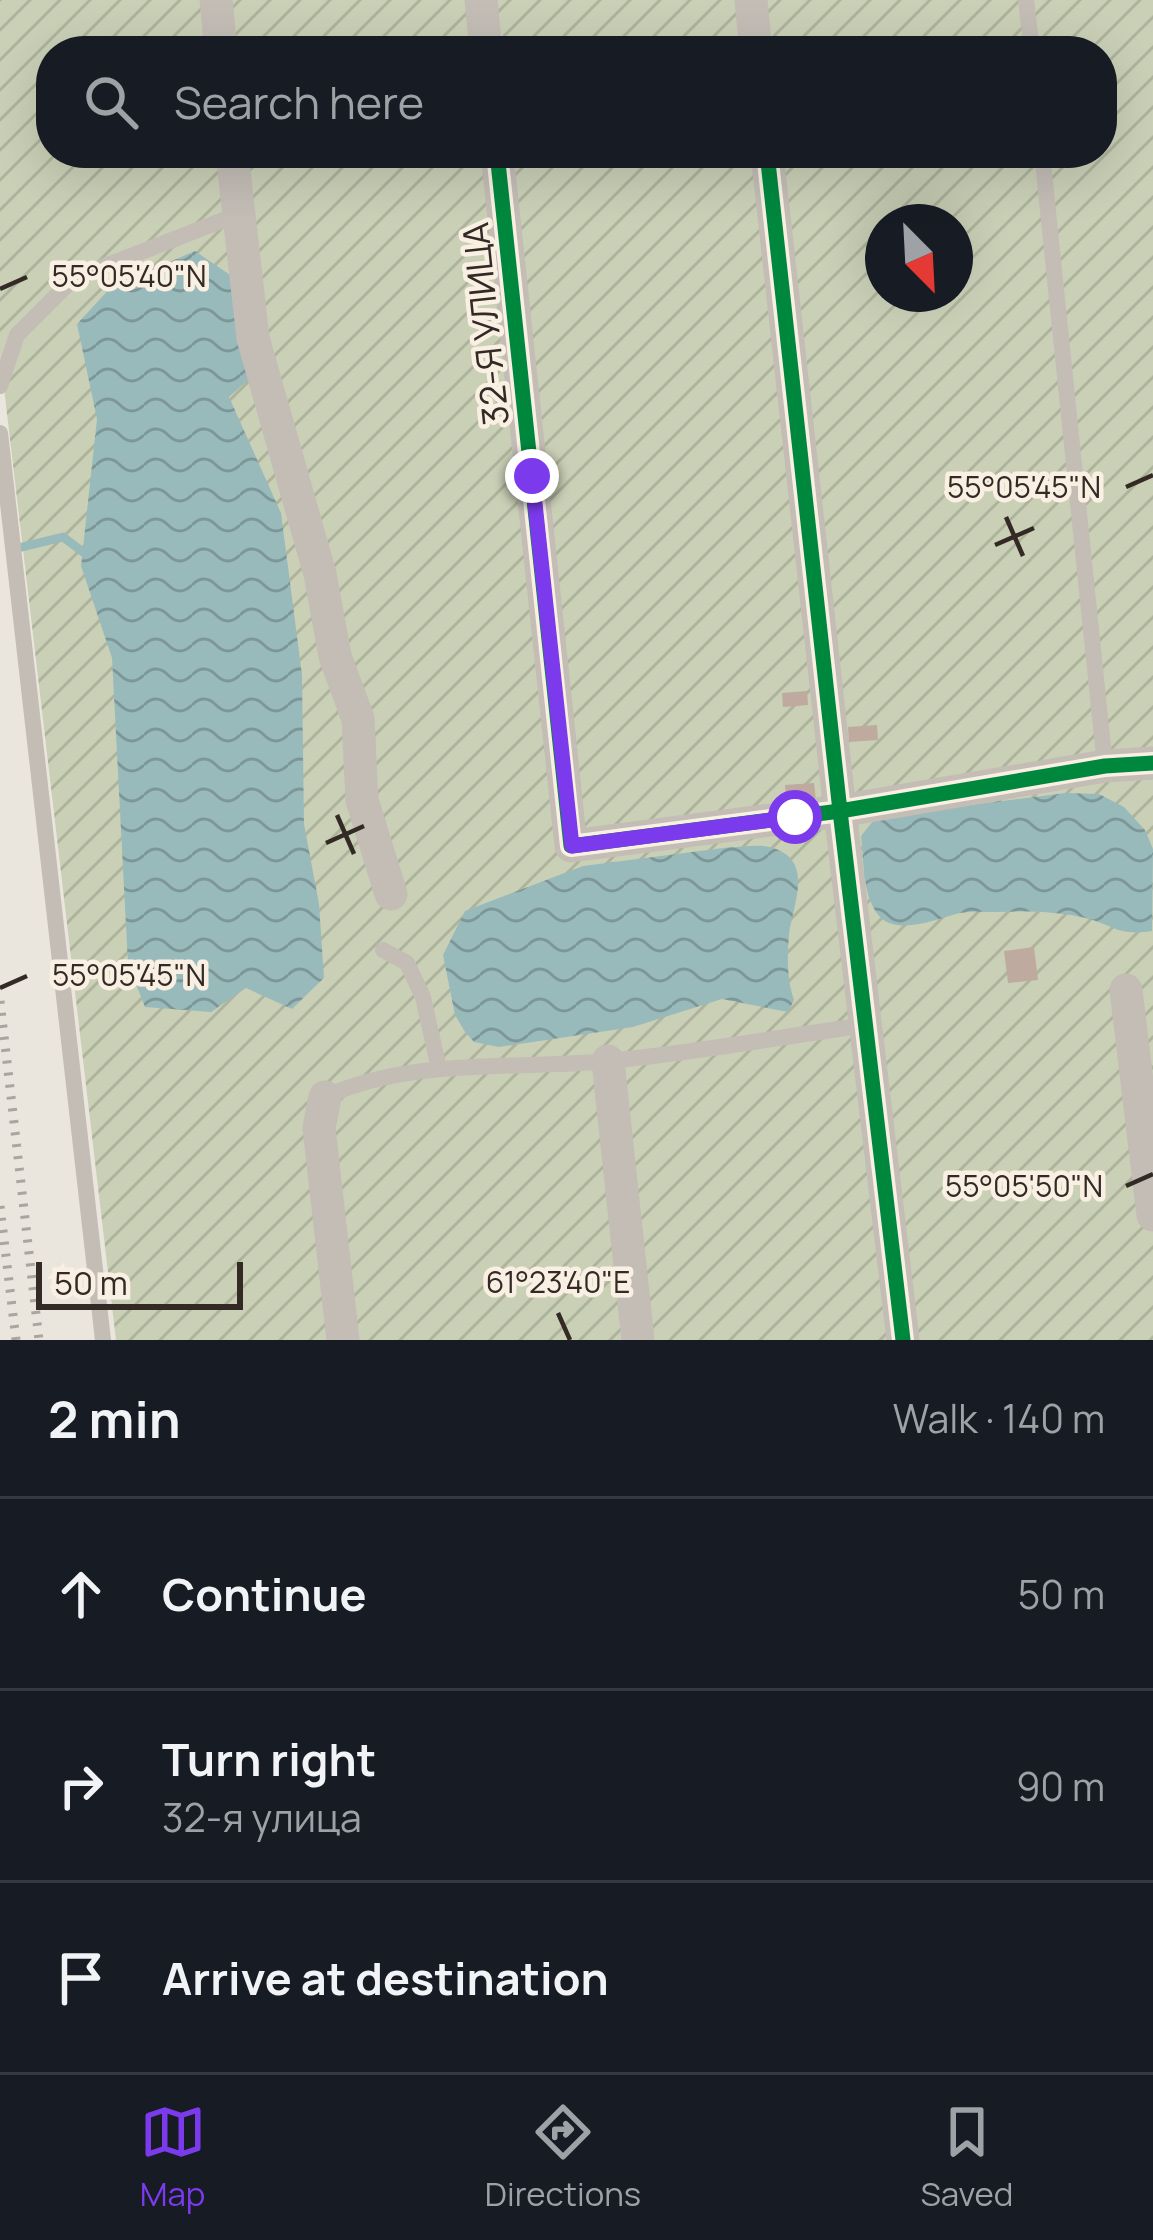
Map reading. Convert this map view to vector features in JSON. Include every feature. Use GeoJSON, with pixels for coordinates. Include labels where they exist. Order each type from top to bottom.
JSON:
{"type":"FeatureCollection","features":[{"type":"Feature","properties":{"kind":"street"},"geometry":{"type":"LineString","coordinates":[[216,0],[220,36]]}},
{"type":"Feature","properties":{"kind":"street"},"geometry":{"type":"LineString","coordinates":[[481,0],[485,36]]}},
{"type":"Feature","properties":{"kind":"street"},"geometry":{"type":"LineString","coordinates":[[751,0],[755,36]]}},
{"type":"Feature","properties":{"kind":"street"},"geometry":{"type":"LineString","coordinates":[[234,168],[253,338],[320,574],[334,656],[358,719],[362,800],[391,894]]}},
{"type":"Feature","properties":{"kind":"street","name":"32-Я УЛИЦА"},"geometry":{"type":"LineString","coordinates":[[499,168],[572,846],[839,811]]}},
{"type":"Feature","properties":{"kind":"street"},"geometry":{"type":"LineString","coordinates":[[769,168],[903,1340]]}},
{"type":"Feature","properties":{"kind":"street"},"geometry":{"type":"LineString","coordinates":[[839,811],[1105,766],[1153,763]]}},
{"type":"Feature","properties":{"kind":"street"},"geometry":{"type":"LineString","coordinates":[[1126,990],[1153,1215]]}},
{"type":"Feature","properties":{"kind":"street"},"geometry":{"type":"LineString","coordinates":[[608,1061],[638,1340]]}},
{"type":"Feature","properties":{"kind":"street"},"geometry":{"type":"LineString","coordinates":[[325,1097],[319,1128],[343,1340]]}},
{"type":"Feature","properties":{"kind":"lane"},"geometry":{"type":"LineString","coordinates":[[1027,0],[1031,36]]}},
{"type":"Feature","properties":{"kind":"lane"},"geometry":{"type":"LineString","coordinates":[[1044,168],[1105,766]]}},
{"type":"Feature","properties":{"kind":"lane"},"geometry":{"type":"LineString","coordinates":[[0,386],[17,335],[74,278],[239,214]]}},
{"type":"Feature","properties":{"kind":"lane"},"geometry":{"type":"LineString","coordinates":[[0,433],[103,1340]]}},
{"type":"Feature","properties":{"kind":"lane"},"geometry":{"type":"LineString","coordinates":[[383,950],[407,964],[423,997],[439,1069]]}},
{"type":"Feature","properties":{"kind":"lane"},"geometry":{"type":"LineString","coordinates":[[325,1097],[353,1084],[439,1069],[608,1061],[866,1025]]}},
{"type":"Feature","properties":{"kind":"green space"},"geometry":{"type":"Polygon","coordinates":[[[0,0],[1153,0],[1153,1340],[116,1340],[0,354],[0,0]]]}},
{"type":"Feature","properties":{"kind":"water"},"geometry":{"type":"Polygon","coordinates":[[[195,251],[236,279],[256,373],[229,397],[281,513],[302,675],[304,824],[319,904],[324,978],[292,1009],[246,988],[211,1012],[145,1007],[128,964],[112,658],[81,566],[97,419],[77,324],[111,287],[195,251]]]}},
{"type":"Feature","properties":{"kind":"water"},"geometry":{"type":"Polygon","coordinates":[[[1066,793],[1099,794],[1124,807],[1145,830],[1153,849],[1152,931],[1122,931],[1081,917],[1028,912],[965,912],[898,925],[874,909],[861,836],[873,821],[903,813],[1066,793]]]}},
{"type":"Feature","properties":{"kind":"water"},"geometry":{"type":"Polygon","coordinates":[[[731,847],[769,847],[793,861],[797,872],[788,952],[794,1000],[788,1012],[722,999],[633,1027],[499,1047],[474,1042],[465,1032],[455,1015],[443,955],[465,911],[583,866],[731,847]]]}},
{"type":"Feature","properties":{"kind":"building"},"geometry":{"type":"Polygon","coordinates":[[[807,691],[808,705],[783,707],[782,693],[807,691]]]}},
{"type":"Feature","properties":{"kind":"building"},"geometry":{"type":"Polygon","coordinates":[[[877,725],[878,740],[849,742],[848,727],[877,725]]]}},
{"type":"Feature","properties":{"kind":"building"},"geometry":{"type":"Polygon","coordinates":[[[814,783],[816,801],[786,803],[785,785],[814,783]]]}},
{"type":"Feature","properties":{"kind":"building"},"geometry":{"type":"Polygon","coordinates":[[[1034,947],[1038,980],[1008,983],[1004,951],[1034,947]]]}},
{"type":"Feature","properties":{"kind":"waterway"},"geometry":{"type":"LineString","coordinates":[[14,549],[63,537],[83,552]]}},
{"type":"Feature","properties":{"kind":"railway"},"geometry":{"type":"LineString","coordinates":[[0,1001],[39,1340]]}},
{"type":"Feature","properties":{"kind":"railway"},"geometry":{"type":"LineString","coordinates":[[0,1206],[16,1340]]}},
{"type":"Feature","properties":{"kind":"cycle path"},"geometry":{"type":"LineString","coordinates":[[499,168],[571,846],[840,811],[1105,766],[1153,763]]}},
{"type":"Feature","properties":{"kind":"cycle path"},"geometry":{"type":"LineString","coordinates":[[769,168],[903,1340]]}},
{"type":"Feature","properties":{"kind":"route"},"geometry":{"type":"LineString","coordinates":[[532,476],[572,846],[795,817]]}}]}
